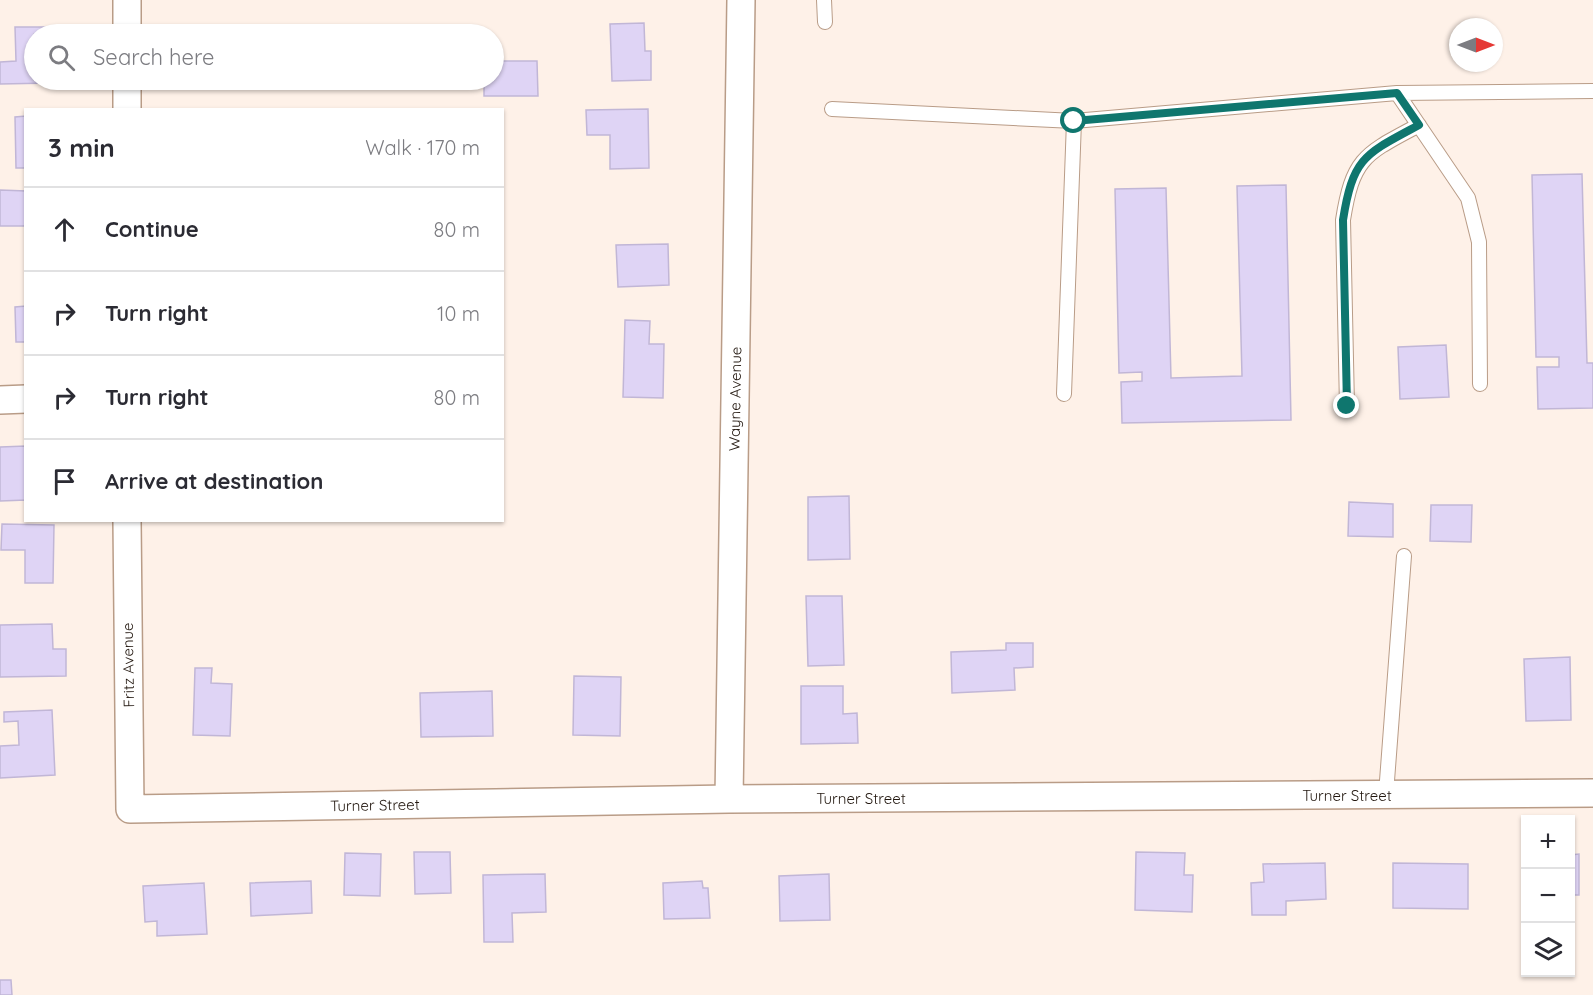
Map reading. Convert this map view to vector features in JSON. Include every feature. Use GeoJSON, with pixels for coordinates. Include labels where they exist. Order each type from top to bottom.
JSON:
{"type":"FeatureCollection","features":[{"type":"Feature","properties":{"kind":"street"},"geometry":{"type":"LineString","coordinates":[[127,0],[127,24]]}},
{"type":"Feature","properties":{"kind":"street","name":"Wayne Avenue"},"geometry":{"type":"LineString","coordinates":[[729,799],[741,0]]}},
{"type":"Feature","properties":{"kind":"street"},"geometry":{"type":"LineString","coordinates":[[127,90],[127,108]]}},
{"type":"Feature","properties":{"kind":"street"},"geometry":{"type":"LineString","coordinates":[[0,400],[24,399]]}},
{"type":"Feature","properties":{"kind":"street","name":"Fritz Avenue"},"geometry":{"type":"LineString","coordinates":[[127,522],[130,809]]}},
{"type":"Feature","properties":{"kind":"street","name":"Turner Street"},"geometry":{"type":"LineString","coordinates":[[130,809],[729,799],[1593,793]]}},
{"type":"Feature","properties":{"kind":"lane"},"geometry":{"type":"LineString","coordinates":[[824,0],[825,21]]}},
{"type":"Feature","properties":{"kind":"lane"},"geometry":{"type":"LineString","coordinates":[[832,109],[1074,121],[1397,93],[1593,92]]}},
{"type":"Feature","properties":{"kind":"lane"},"geometry":{"type":"LineString","coordinates":[[1397,93],[1468,198],[1479,242],[1480,384]]}},
{"type":"Feature","properties":{"kind":"lane"},"geometry":{"type":"LineString","coordinates":[[1064,394],[1074,121]]}},
{"type":"Feature","properties":{"kind":"lane"},"geometry":{"type":"LineString","coordinates":[[1347,406],[1343,220],[1347,197],[1353,175],[1361,162],[1378,147],[1419,125]]}},
{"type":"Feature","properties":{"kind":"lane"},"geometry":{"type":"LineString","coordinates":[[1386,794],[1404,556]]}},
{"type":"Feature","properties":{"kind":"building"},"geometry":{"type":"Polygon","coordinates":[[[644,23],[645,51],[651,51],[651,80],[612,81],[610,24],[644,23]]]}},
{"type":"Feature","properties":{"kind":"building"},"geometry":{"type":"Polygon","coordinates":[[[15,27],[24,27],[24,84],[0,84],[0,62],[16,61],[15,27]]]}},
{"type":"Feature","properties":{"kind":"building"},"geometry":{"type":"Polygon","coordinates":[[[504,61],[537,61],[538,96],[484,96],[484,90],[504,90],[504,61]]]}},
{"type":"Feature","properties":{"kind":"building"},"geometry":{"type":"Polygon","coordinates":[[[648,109],[649,168],[610,169],[610,135],[587,135],[586,110],[648,109]]]}},
{"type":"Feature","properties":{"kind":"building"},"geometry":{"type":"Polygon","coordinates":[[[24,116],[24,168],[16,168],[15,117],[24,116]]]}},
{"type":"Feature","properties":{"kind":"building"},"geometry":{"type":"Polygon","coordinates":[[[1582,174],[1587,363],[1593,363],[1593,408],[1538,409],[1537,367],[1559,367],[1559,357],[1536,357],[1532,175],[1582,174]]]}},
{"type":"Feature","properties":{"kind":"building"},"geometry":{"type":"Polygon","coordinates":[[[1286,185],[1291,420],[1122,423],[1121,382],[1142,381],[1142,372],[1119,373],[1115,189],[1166,188],[1171,378],[1242,376],[1237,186],[1286,185]]]}},
{"type":"Feature","properties":{"kind":"building"},"geometry":{"type":"Polygon","coordinates":[[[0,190],[24,191],[24,226],[0,226],[0,190]]]}},
{"type":"Feature","properties":{"kind":"building"},"geometry":{"type":"Polygon","coordinates":[[[668,244],[669,285],[618,287],[616,245],[668,244]]]}},
{"type":"Feature","properties":{"kind":"building"},"geometry":{"type":"Polygon","coordinates":[[[24,306],[24,342],[16,342],[15,307],[24,306]]]}},
{"type":"Feature","properties":{"kind":"building"},"geometry":{"type":"Polygon","coordinates":[[[625,320],[650,321],[649,344],[664,344],[663,398],[623,397],[625,320]]]}},
{"type":"Feature","properties":{"kind":"building"},"geometry":{"type":"Polygon","coordinates":[[[1446,345],[1449,397],[1400,399],[1398,347],[1446,345]]]}},
{"type":"Feature","properties":{"kind":"building"},"geometry":{"type":"Polygon","coordinates":[[[24,446],[24,500],[0,501],[0,447],[24,446]]]}},
{"type":"Feature","properties":{"kind":"building"},"geometry":{"type":"Polygon","coordinates":[[[849,496],[850,559],[808,560],[808,497],[849,496]]]}},
{"type":"Feature","properties":{"kind":"building"},"geometry":{"type":"Polygon","coordinates":[[[1349,502],[1393,504],[1393,537],[1348,536],[1349,502]]]}},
{"type":"Feature","properties":{"kind":"building"},"geometry":{"type":"Polygon","coordinates":[[[1431,505],[1472,505],[1471,542],[1430,541],[1431,505]]]}},
{"type":"Feature","properties":{"kind":"building"},"geometry":{"type":"Polygon","coordinates":[[[2,524],[54,525],[53,583],[25,583],[25,550],[1,550],[2,524]]]}},
{"type":"Feature","properties":{"kind":"building"},"geometry":{"type":"Polygon","coordinates":[[[806,596],[842,596],[844,665],[808,666],[806,596]]]}},
{"type":"Feature","properties":{"kind":"building"},"geometry":{"type":"Polygon","coordinates":[[[52,624],[53,649],[66,649],[66,676],[0,677],[0,625],[52,624]]]}},
{"type":"Feature","properties":{"kind":"building"},"geometry":{"type":"Polygon","coordinates":[[[1006,643],[1033,643],[1033,667],[1014,668],[1015,690],[952,693],[951,652],[1006,650],[1006,643]]]}},
{"type":"Feature","properties":{"kind":"building"},"geometry":{"type":"Polygon","coordinates":[[[1570,657],[1571,720],[1526,721],[1524,659],[1570,657]]]}},
{"type":"Feature","properties":{"kind":"building"},"geometry":{"type":"Polygon","coordinates":[[[195,668],[212,668],[211,683],[232,684],[230,736],[193,735],[195,668]]]}},
{"type":"Feature","properties":{"kind":"building"},"geometry":{"type":"Polygon","coordinates":[[[574,676],[621,677],[620,736],[573,735],[574,676]]]}},
{"type":"Feature","properties":{"kind":"building"},"geometry":{"type":"Polygon","coordinates":[[[801,686],[843,686],[843,714],[857,713],[858,743],[801,744],[801,686]]]}},
{"type":"Feature","properties":{"kind":"building"},"geometry":{"type":"Polygon","coordinates":[[[492,691],[493,736],[421,737],[420,693],[492,691]]]}},
{"type":"Feature","properties":{"kind":"building"},"geometry":{"type":"Polygon","coordinates":[[[52,710],[55,775],[0,778],[0,746],[19,745],[18,721],[4,722],[4,712],[52,710]]]}},
{"type":"Feature","properties":{"kind":"building"},"geometry":{"type":"Polygon","coordinates":[[[414,852],[450,852],[451,893],[415,894],[414,852]]]}},
{"type":"Feature","properties":{"kind":"building"},"geometry":{"type":"Polygon","coordinates":[[[1136,852],[1185,853],[1184,875],[1193,875],[1192,912],[1135,910],[1136,852]]]}},
{"type":"Feature","properties":{"kind":"building"},"geometry":{"type":"Polygon","coordinates":[[[345,853],[381,854],[380,896],[344,895],[345,853]]]}},
{"type":"Feature","properties":{"kind":"building"},"geometry":{"type":"Polygon","coordinates":[[[1575,854],[1579,854],[1579,895],[1575,895],[1575,854]]]}},
{"type":"Feature","properties":{"kind":"building"},"geometry":{"type":"Polygon","coordinates":[[[1325,863],[1326,899],[1286,901],[1286,915],[1252,915],[1251,883],[1264,882],[1263,864],[1325,863]]]}},
{"type":"Feature","properties":{"kind":"building"},"geometry":{"type":"Polygon","coordinates":[[[1393,863],[1468,864],[1468,909],[1393,908],[1393,863]]]}},
{"type":"Feature","properties":{"kind":"building"},"geometry":{"type":"Polygon","coordinates":[[[545,874],[546,912],[512,913],[513,942],[484,942],[483,875],[545,874]]]}},
{"type":"Feature","properties":{"kind":"building"},"geometry":{"type":"Polygon","coordinates":[[[829,874],[830,920],[780,921],[779,876],[829,874]]]}},
{"type":"Feature","properties":{"kind":"building"},"geometry":{"type":"Polygon","coordinates":[[[311,881],[312,913],[251,916],[250,883],[311,881]]]}},
{"type":"Feature","properties":{"kind":"building"},"geometry":{"type":"Polygon","coordinates":[[[702,881],[703,888],[708,888],[710,918],[664,919],[663,883],[702,881]]]}},
{"type":"Feature","properties":{"kind":"building"},"geometry":{"type":"Polygon","coordinates":[[[204,883],[207,934],[157,936],[157,921],[145,922],[143,886],[204,883]]]}},
{"type":"Feature","properties":{"kind":"building"},"geometry":{"type":"Polygon","coordinates":[[[0,980],[11,980],[12,995],[0,995],[0,980]]]}},
{"type":"Feature","properties":{"kind":"route"},"geometry":{"type":"LineString","coordinates":[[1074,121],[1397,93],[1419,125],[1378,147],[1361,162],[1353,175],[1343,220],[1347,406]]}}]}
